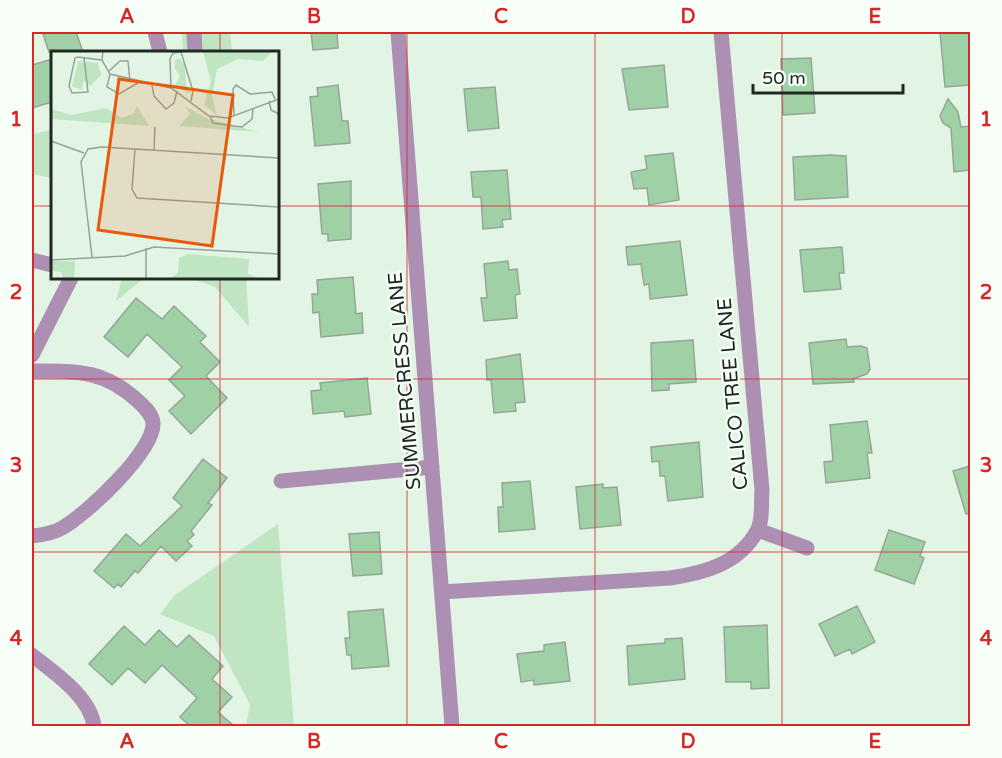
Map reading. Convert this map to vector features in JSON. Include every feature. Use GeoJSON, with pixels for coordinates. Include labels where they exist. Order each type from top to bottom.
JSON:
{"type":"FeatureCollection","features":[{"type":"Feature","properties":{"kind":"street"},"geometry":{"type":"LineString","coordinates":[[155,32],[160,51]]}},
{"type":"Feature","properties":{"kind":"street"},"geometry":{"type":"LineString","coordinates":[[194,32],[195,51]]}},
{"type":"Feature","properties":{"kind":"street","name":"SUMMERCRESS LANE"},"geometry":{"type":"LineString","coordinates":[[398,32],[452,726]]}},
{"type":"Feature","properties":{"kind":"street","name":"CALICO TREE LANE"},"geometry":{"type":"LineString","coordinates":[[721,32],[762,490],[758,530]]}},
{"type":"Feature","properties":{"kind":"street"},"geometry":{"type":"LineString","coordinates":[[32,260],[51,266]]}},
{"type":"Feature","properties":{"kind":"street"},"geometry":{"type":"LineString","coordinates":[[32,355],[70,279]]}},
{"type":"Feature","properties":{"kind":"street"},"geometry":{"type":"LineString","coordinates":[[32,371],[85,372],[104,377],[121,386],[149,411],[153,424],[149,440],[114,486],[61,529],[32,536]]}},
{"type":"Feature","properties":{"kind":"street"},"geometry":{"type":"LineString","coordinates":[[281,481],[432,467]]}},
{"type":"Feature","properties":{"kind":"street"},"geometry":{"type":"LineString","coordinates":[[442,592],[670,578],[705,573],[735,556],[758,530],[807,548]]}},
{"type":"Feature","properties":{"kind":"street"},"geometry":{"type":"LineString","coordinates":[[32,654],[71,689],[87,708],[94,726]]}},
{"type":"Feature","properties":{"kind":"green space"},"geometry":{"type":"Polygon","coordinates":[[[182,32],[230,32],[232,51],[183,51],[182,32]]]}},
{"type":"Feature","properties":{"kind":"green space"},"geometry":{"type":"Polygon","coordinates":[[[51,130],[51,178],[32,174],[32,134],[51,130]]]}},
{"type":"Feature","properties":{"kind":"green space"},"geometry":{"type":"Polygon","coordinates":[[[122,279],[143,279],[116,301],[122,279]]]}},
{"type":"Feature","properties":{"kind":"green space"},"geometry":{"type":"Polygon","coordinates":[[[193,279],[246,279],[249,327],[215,287],[193,279]]]}},
{"type":"Feature","properties":{"kind":"green space"},"geometry":{"type":"Polygon","coordinates":[[[278,524],[294,726],[246,726],[250,705],[214,636],[160,614],[175,595],[278,524]]]}},
{"type":"Feature","properties":{"kind":"building"},"geometry":{"type":"Polygon","coordinates":[[[76,32],[83,51],[49,52],[43,34],[76,32]]]}},
{"type":"Feature","properties":{"kind":"building"},"geometry":{"type":"Polygon","coordinates":[[[311,32],[337,32],[338,48],[313,50],[311,32]]]}},
{"type":"Feature","properties":{"kind":"building"},"geometry":{"type":"Polygon","coordinates":[[[940,32],[970,32],[970,85],[945,87],[940,32]]]}},
{"type":"Feature","properties":{"kind":"building"},"geometry":{"type":"Polygon","coordinates":[[[811,58],[815,113],[783,115],[781,59],[811,58]]]}},
{"type":"Feature","properties":{"kind":"building"},"geometry":{"type":"Polygon","coordinates":[[[51,59],[51,102],[32,108],[32,65],[51,59]]]}},
{"type":"Feature","properties":{"kind":"building"},"geometry":{"type":"Polygon","coordinates":[[[664,65],[668,107],[629,110],[622,69],[664,65]]]}},
{"type":"Feature","properties":{"kind":"building"},"geometry":{"type":"Polygon","coordinates":[[[338,85],[342,121],[348,121],[350,143],[315,146],[310,97],[318,96],[317,88],[338,85]]]}},
{"type":"Feature","properties":{"kind":"building"},"geometry":{"type":"Polygon","coordinates":[[[495,87],[499,128],[468,131],[464,89],[495,87]]]}},
{"type":"Feature","properties":{"kind":"building"},"geometry":{"type":"Polygon","coordinates":[[[948,99],[958,112],[961,127],[970,126],[970,170],[954,172],[951,128],[943,123],[940,116],[948,99]]]}},
{"type":"Feature","properties":{"kind":"building"},"geometry":{"type":"Polygon","coordinates":[[[673,153],[679,200],[649,205],[647,188],[634,189],[631,172],[647,169],[645,156],[673,153]]]}},
{"type":"Feature","properties":{"kind":"building"},"geometry":{"type":"Polygon","coordinates":[[[846,156],[848,197],[795,200],[793,157],[846,156]]]}},
{"type":"Feature","properties":{"kind":"building"},"geometry":{"type":"Polygon","coordinates":[[[507,170],[511,219],[502,220],[503,227],[483,229],[481,197],[473,197],[471,172],[507,170]]]}},
{"type":"Feature","properties":{"kind":"building"},"geometry":{"type":"Polygon","coordinates":[[[351,181],[351,239],[328,241],[328,234],[322,234],[318,184],[351,181]]]}},
{"type":"Feature","properties":{"kind":"building"},"geometry":{"type":"Polygon","coordinates":[[[680,241],[687,295],[650,299],[649,284],[644,285],[641,264],[628,265],[626,247],[680,241]]]}},
{"type":"Feature","properties":{"kind":"building"},"geometry":{"type":"Polygon","coordinates":[[[842,247],[844,273],[839,273],[841,289],[804,292],[800,250],[842,247]]]}},
{"type":"Feature","properties":{"kind":"building"},"geometry":{"type":"Polygon","coordinates":[[[508,261],[509,270],[517,269],[520,294],[515,295],[517,318],[484,321],[481,298],[487,298],[484,264],[508,261]]]}},
{"type":"Feature","properties":{"kind":"building"},"geometry":{"type":"Polygon","coordinates":[[[353,277],[356,314],[362,313],[363,333],[321,337],[319,312],[313,313],[312,294],[318,294],[317,280],[353,277]]]}},
{"type":"Feature","properties":{"kind":"building"},"geometry":{"type":"Polygon","coordinates":[[[136,298],[162,319],[174,306],[206,336],[200,342],[220,362],[206,376],[227,398],[191,434],[169,411],[185,396],[169,380],[182,367],[147,334],[128,357],[104,337],[136,298]]]}},
{"type":"Feature","properties":{"kind":"building"},"geometry":{"type":"Polygon","coordinates":[[[846,339],[847,347],[867,348],[870,369],[867,374],[853,379],[854,382],[813,384],[809,343],[846,339]]]}},
{"type":"Feature","properties":{"kind":"building"},"geometry":{"type":"Polygon","coordinates":[[[693,340],[696,382],[669,384],[669,390],[652,391],[651,343],[693,340]]]}},
{"type":"Feature","properties":{"kind":"building"},"geometry":{"type":"Polygon","coordinates":[[[520,354],[525,402],[515,403],[516,411],[494,413],[491,380],[487,380],[486,360],[520,354]]]}},
{"type":"Feature","properties":{"kind":"building"},"geometry":{"type":"Polygon","coordinates":[[[367,378],[371,414],[345,417],[344,411],[313,414],[311,391],[321,390],[320,383],[367,378]]]}},
{"type":"Feature","properties":{"kind":"building"},"geometry":{"type":"Polygon","coordinates":[[[867,421],[872,453],[867,453],[870,478],[826,483],[824,462],[833,461],[830,425],[867,421]]]}},
{"type":"Feature","properties":{"kind":"building"},"geometry":{"type":"Polygon","coordinates":[[[699,442],[703,497],[668,501],[665,476],[660,476],[659,461],[652,462],[651,447],[699,442]]]}},
{"type":"Feature","properties":{"kind":"building"},"geometry":{"type":"Polygon","coordinates":[[[203,459],[227,478],[208,503],[212,505],[191,531],[194,535],[187,541],[192,546],[176,561],[161,546],[138,573],[135,571],[121,587],[118,584],[114,588],[94,571],[126,534],[140,546],[182,506],[173,498],[203,459]]]}},
{"type":"Feature","properties":{"kind":"building"},"geometry":{"type":"Polygon","coordinates":[[[970,466],[970,513],[966,514],[953,471],[970,466]]]}},
{"type":"Feature","properties":{"kind":"building"},"geometry":{"type":"Polygon","coordinates":[[[530,481],[535,529],[499,532],[498,507],[503,507],[502,483],[530,481]]]}},
{"type":"Feature","properties":{"kind":"building"},"geometry":{"type":"Polygon","coordinates":[[[603,484],[603,488],[617,487],[621,525],[580,529],[576,487],[603,484]]]}},
{"type":"Feature","properties":{"kind":"building"},"geometry":{"type":"Polygon","coordinates":[[[889,530],[925,542],[920,556],[924,558],[914,584],[875,570],[889,530]]]}},
{"type":"Feature","properties":{"kind":"building"},"geometry":{"type":"Polygon","coordinates":[[[379,532],[382,574],[353,576],[349,534],[379,532]]]}},
{"type":"Feature","properties":{"kind":"building"},"geometry":{"type":"Polygon","coordinates":[[[857,606],[875,642],[852,654],[850,649],[835,656],[819,624],[857,606]]]}},
{"type":"Feature","properties":{"kind":"building"},"geometry":{"type":"Polygon","coordinates":[[[383,609],[389,666],[352,669],[351,655],[347,655],[345,638],[350,638],[348,612],[383,609]]]}},
{"type":"Feature","properties":{"kind":"building"},"geometry":{"type":"Polygon","coordinates":[[[767,625],[769,688],[751,689],[751,682],[726,682],[724,627],[767,625]]]}},
{"type":"Feature","properties":{"kind":"building"},"geometry":{"type":"Polygon","coordinates":[[[124,626],[145,645],[159,630],[177,647],[189,635],[223,666],[212,679],[232,697],[218,712],[234,726],[190,726],[180,717],[197,698],[162,665],[145,683],[128,668],[112,685],[89,664],[124,626]]]}},
{"type":"Feature","properties":{"kind":"building"},"geometry":{"type":"Polygon","coordinates":[[[682,638],[685,679],[629,685],[627,646],[665,643],[665,639],[682,638]]]}},
{"type":"Feature","properties":{"kind":"building"},"geometry":{"type":"Polygon","coordinates":[[[565,642],[570,681],[534,685],[534,680],[521,682],[517,654],[544,651],[544,645],[565,642]]]}}]}
